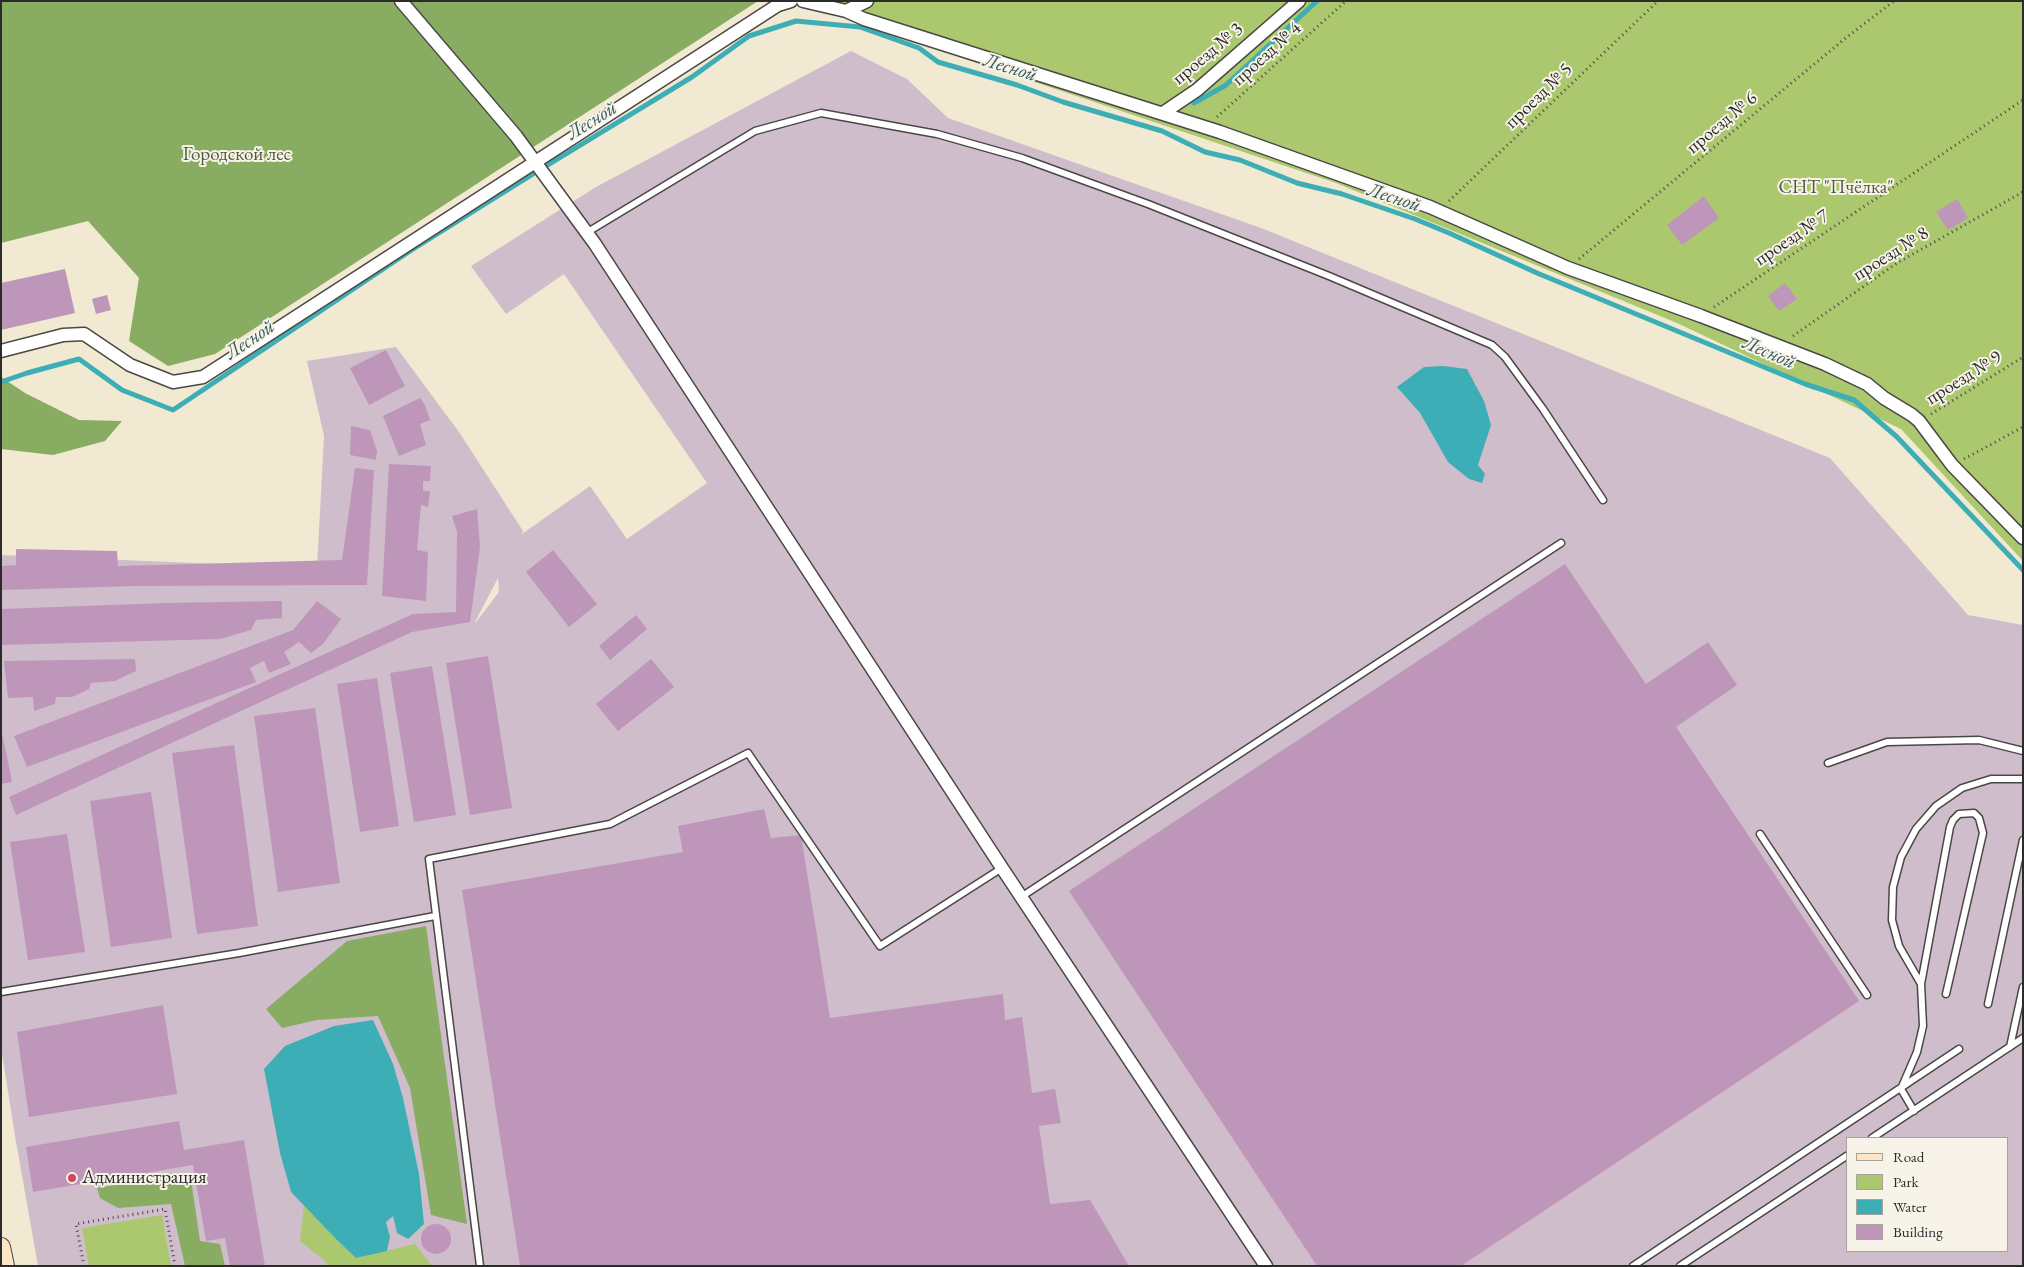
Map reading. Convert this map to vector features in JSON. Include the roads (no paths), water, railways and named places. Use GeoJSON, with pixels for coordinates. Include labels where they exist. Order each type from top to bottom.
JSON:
{"type":"FeatureCollection","features":[{"type":"Feature","properties":{"kind":"main road"},"geometry":{"type":"LineString","coordinates":[[1,1247],[5,1266]]}},
{"type":"Feature","properties":{"kind":"street"},"geometry":{"type":"LineString","coordinates":[[401,1],[516,136],[586,233],[1021,897],[1266,1266]]}},
{"type":"Feature","properties":{"kind":"street"},"geometry":{"type":"LineString","coordinates":[[1,351],[63,335],[84,334],[130,366],[173,382],[203,377],[778,5],[791,1]]}},
{"type":"Feature","properties":{"kind":"street"},"geometry":{"type":"LineString","coordinates":[[803,1],[846,11],[864,19],[1205,127],[1439,211],[1568,268],[1701,316],[1825,364],[1867,384],[1919,421],[1952,465],[2023,538]]}},
{"type":"Feature","properties":{"kind":"street"},"geometry":{"type":"LineString","coordinates":[[846,11],[867,1]]}},
{"type":"Feature","properties":{"kind":"street","name":"проезд № 3"},"geometry":{"type":"LineString","coordinates":[[1163,113],[1196,90],[1299,1]]}},
{"type":"Feature","properties":{"kind":"lane"},"geometry":{"type":"LineString","coordinates":[[586,233],[670,180],[755,132],[812,115],[821,113],[937,134],[1022,158],[1148,204],[1329,276],[1492,345],[1504,357],[1543,409],[1603,500]]}},
{"type":"Feature","properties":{"kind":"lane"},"geometry":{"type":"LineString","coordinates":[[1021,897],[1561,543]]}},
{"type":"Feature","properties":{"kind":"lane"},"geometry":{"type":"LineString","coordinates":[[1828,763],[1887,742],[1979,740],[2023,751]]}},
{"type":"Feature","properties":{"kind":"lane"},"geometry":{"type":"LineString","coordinates":[[480,1266],[429,859],[610,824],[748,753],[880,946],[1002,868]]}},
{"type":"Feature","properties":{"kind":"lane"},"geometry":{"type":"LineString","coordinates":[[1921,984],[1898,946],[1892,920],[1893,887],[1901,857],[1916,829],[1936,806],[1962,788],[1990,779],[2023,779]]}},
{"type":"Feature","properties":{"kind":"lane"},"geometry":{"type":"LineString","coordinates":[[1900,1088],[1917,1052],[1923,1026],[1921,984],[1950,827],[1953,820],[1959,814],[1974,813],[1979,818],[1983,833],[1946,994]]}},
{"type":"Feature","properties":{"kind":"lane"},"geometry":{"type":"LineString","coordinates":[[1760,834],[1867,995]]}},
{"type":"Feature","properties":{"kind":"lane"},"geometry":{"type":"LineString","coordinates":[[1988,1004],[2023,840]]}},
{"type":"Feature","properties":{"kind":"lane"},"geometry":{"type":"LineString","coordinates":[[1,992],[239,953],[435,916]]}},
{"type":"Feature","properties":{"kind":"lane"},"geometry":{"type":"LineString","coordinates":[[2010,1047],[2023,987]]}},
{"type":"Feature","properties":{"kind":"lane"},"geometry":{"type":"LineString","coordinates":[[1874,1137],[2023,1038]]}},
{"type":"Feature","properties":{"kind":"lane"},"geometry":{"type":"LineString","coordinates":[[1633,1266],[1959,1049]]}},
{"type":"Feature","properties":{"kind":"lane"},"geometry":{"type":"LineString","coordinates":[[1900,1088],[1914,1111]]}},
{"type":"Feature","properties":{"kind":"lane"},"geometry":{"type":"LineString","coordinates":[[1680,1266],[1846,1156]]}},
{"type":"Feature","properties":{"kind":"water"},"geometry":{"type":"Polygon","coordinates":[[[1443,366],[1467,369],[1484,401],[1491,425],[1478,465],[1485,474],[1482,483],[1469,479],[1448,462],[1420,413],[1397,387],[1424,367],[1443,366]]]}},
{"type":"Feature","properties":{"kind":"water"},"geometry":{"type":"Polygon","coordinates":[[[373,1020],[393,1064],[403,1098],[419,1174],[424,1224],[408,1239],[397,1233],[393,1216],[386,1222],[390,1237],[387,1251],[356,1258],[291,1192],[280,1153],[264,1069],[285,1046],[334,1026],[373,1020]]]}},
{"type":"Feature","properties":{"kind":"waterway"},"geometry":{"type":"LineString","coordinates":[[1194,103],[1226,85],[1317,1]]}},
{"type":"Feature","properties":{"kind":"waterway","name":"Лесной"},"geometry":{"type":"LineString","coordinates":[[1,382],[79,359],[122,390],[173,410],[410,251],[692,77],[749,36],[796,21],[860,27],[919,48],[938,62],[1162,131],[1205,152],[1240,160],[1297,183],[1342,194],[1415,219],[1537,273],[1805,384],[1854,400],[1897,437],[2023,570]]}},
{"type":"Feature","properties":{"kind":"place","name":"Администрация"},"geometry":{"type":"Point","coordinates":[72,1178]}},
{"type":"Feature","properties":{"kind":"park label","name":"Городской лес"},"geometry":{"type":"Point","coordinates":[237,155]}},
{"type":"Feature","properties":{"kind":"park label","name":"СНТ \"Пчёлка\""},"geometry":{"type":"Point","coordinates":[1836,188]}}]}
